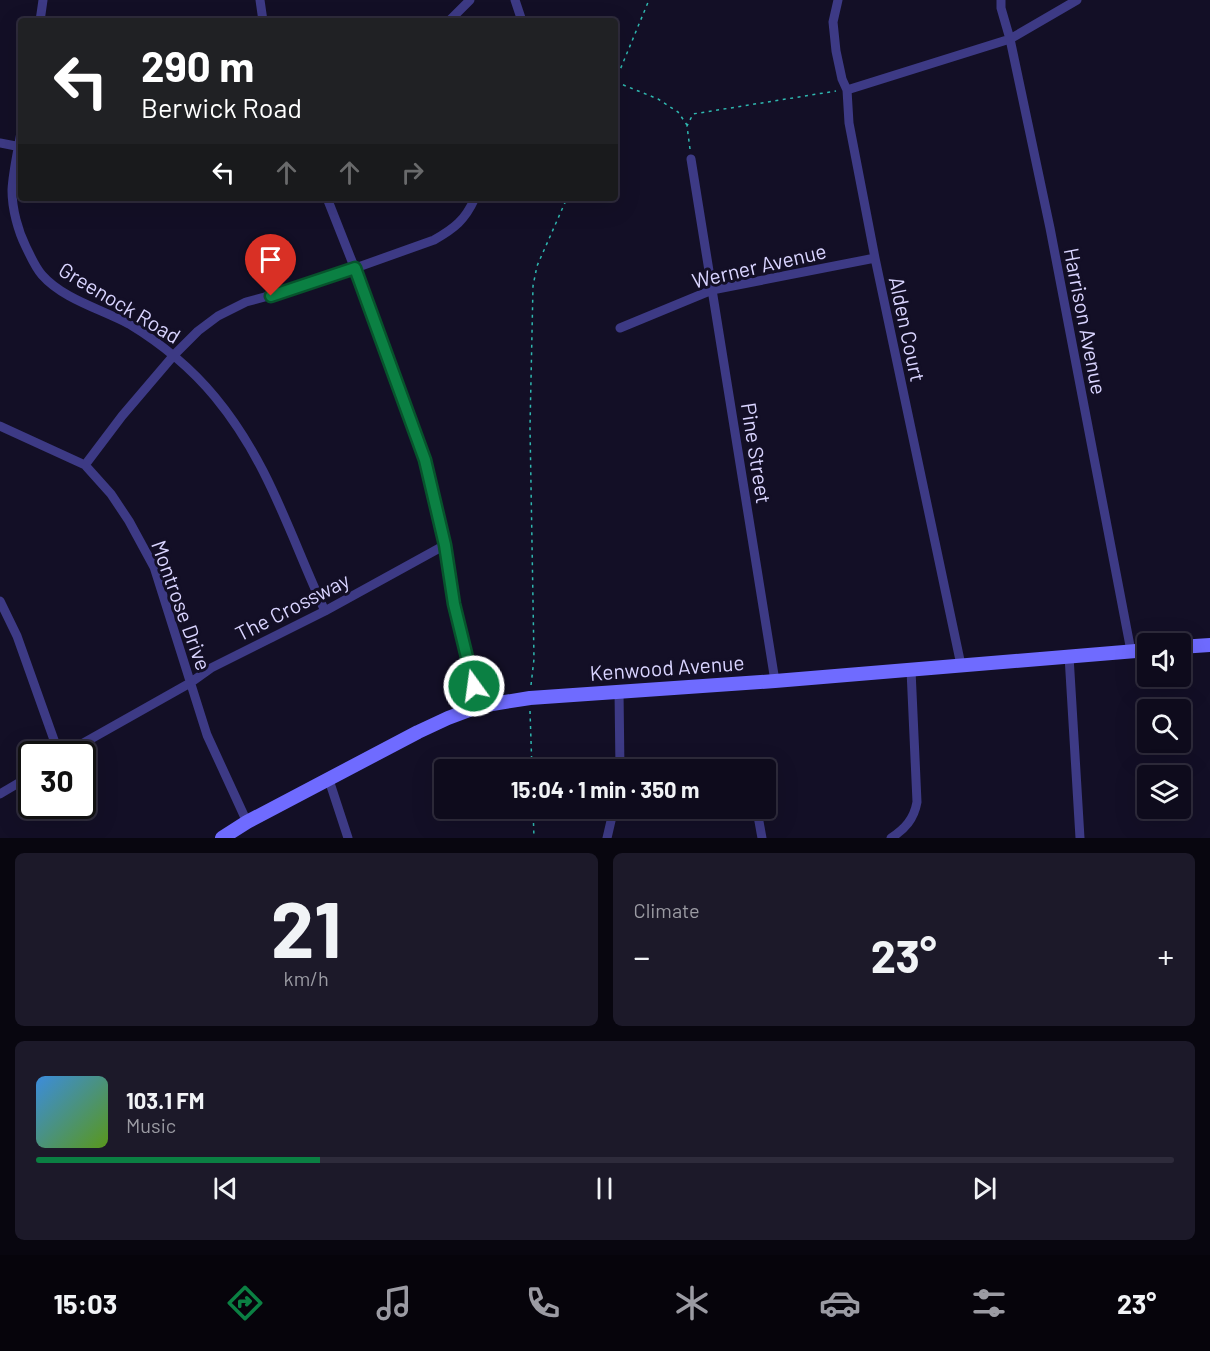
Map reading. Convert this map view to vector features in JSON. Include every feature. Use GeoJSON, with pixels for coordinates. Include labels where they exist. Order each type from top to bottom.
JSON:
{"type":"FeatureCollection","features":[{"type":"Feature","properties":{"kind":"street"},"geometry":{"type":"LineString","coordinates":[[40,18],[43,0]]}},
{"type":"Feature","properties":{"kind":"street"},"geometry":{"type":"LineString","coordinates":[[260,0],[263,18]]}},
{"type":"Feature","properties":{"kind":"street"},"geometry":{"type":"LineString","coordinates":[[452,18],[470,0]]}},
{"type":"Feature","properties":{"kind":"street"},"geometry":{"type":"LineString","coordinates":[[515,0],[521,18]]}},
{"type":"Feature","properties":{"kind":"street","name":"Alden Court"},"geometry":{"type":"LineString","coordinates":[[838,0],[833,22],[842,79],[847,90],[849,123],[875,258],[961,665]]}},
{"type":"Feature","properties":{"kind":"street","name":"Harrison Avenue"},"geometry":{"type":"LineString","coordinates":[[1001,0],[1050,228],[1131,651]]}},
{"type":"Feature","properties":{"kind":"street"},"geometry":{"type":"LineString","coordinates":[[847,90],[1010,39],[1077,0]]}},
{"type":"Feature","properties":{"kind":"street"},"geometry":{"type":"LineString","coordinates":[[0,142],[18,146]]}},
{"type":"Feature","properties":{"kind":"street","name":"Greenock Road"},"geometry":{"type":"LineString","coordinates":[[18,158],[12,191],[16,216],[20,235],[37,268],[44,277],[62,291],[129,325],[174,355],[201,381],[240,429],[277,497],[325,611]]}},
{"type":"Feature","properties":{"kind":"street","name":"Pine Street"},"geometry":{"type":"LineString","coordinates":[[691,159],[775,681]]}},
{"type":"Feature","properties":{"kind":"street"},"geometry":{"type":"LineString","coordinates":[[328,201],[425,460],[445,545],[454,604],[480,706]]}},
{"type":"Feature","properties":{"kind":"street"},"geometry":{"type":"LineString","coordinates":[[85,465],[122,416],[174,355],[198,331],[218,316],[246,302],[304,286],[434,240],[453,229],[467,214],[474,201]]}},
{"type":"Feature","properties":{"kind":"street","name":"Werner Avenue"},"geometry":{"type":"LineString","coordinates":[[620,328],[712,290],[875,258]]}},
{"type":"Feature","properties":{"kind":"street","name":"Montrose Drive"},"geometry":{"type":"LineString","coordinates":[[0,426],[85,465],[111,494],[147,552],[167,603],[207,735],[247,822]]}},
{"type":"Feature","properties":{"kind":"street","name":"The Crossway"},"geometry":{"type":"LineString","coordinates":[[85,741],[190,683],[220,663],[325,611],[445,545]]}},
{"type":"Feature","properties":{"kind":"street"},"geometry":{"type":"LineString","coordinates":[[0,601],[17,636],[57,741]]}},
{"type":"Feature","properties":{"kind":"street"},"geometry":{"type":"LineString","coordinates":[[1191,646],[1210,645]]}},
{"type":"Feature","properties":{"kind":"street","name":"Kenwood Avenue"},"geometry":{"type":"LineString","coordinates":[[222,838],[247,822],[418,732],[480,706],[530,698],[775,681],[1137,651]]}},
{"type":"Feature","properties":{"kind":"street"},"geometry":{"type":"LineString","coordinates":[[1069,656],[1080,838]]}},
{"type":"Feature","properties":{"kind":"street"},"geometry":{"type":"LineString","coordinates":[[891,838],[912,819],[917,802],[911,670]]}},
{"type":"Feature","properties":{"kind":"street"},"geometry":{"type":"LineString","coordinates":[[619,691],[620,759]]}},
{"type":"Feature","properties":{"kind":"street"},"geometry":{"type":"LineString","coordinates":[[329,780],[348,838]]}},
{"type":"Feature","properties":{"kind":"street"},"geometry":{"type":"LineString","coordinates":[[0,794],[18,783]]}},
{"type":"Feature","properties":{"kind":"street"},"geometry":{"type":"LineString","coordinates":[[607,838],[611,819]]}},
{"type":"Feature","properties":{"kind":"street"},"geometry":{"type":"LineString","coordinates":[[759,819],[762,838]]}},
{"type":"Feature","properties":{"kind":"path"},"geometry":{"type":"LineString","coordinates":[[618,75],[649,0]]}},
{"type":"Feature","properties":{"kind":"path"},"geometry":{"type":"LineString","coordinates":[[618,83],[658,99],[678,112],[687,126],[691,159]]}},
{"type":"Feature","properties":{"kind":"path"},"geometry":{"type":"LineString","coordinates":[[687,126],[693,114],[847,90]]}},
{"type":"Feature","properties":{"kind":"path"},"geometry":{"type":"LineString","coordinates":[[532,759],[530,698],[534,658],[530,427],[533,286],[537,266],[566,201]]}},
{"type":"Feature","properties":{"kind":"path"},"geometry":{"type":"LineString","coordinates":[[533,819],[534,838]]}},
{"type":"Feature","properties":{"kind":"route"},"geometry":{"type":"LineString","coordinates":[[271,296],[355,268],[425,460],[445,545],[454,604],[474,686]]}}]}
